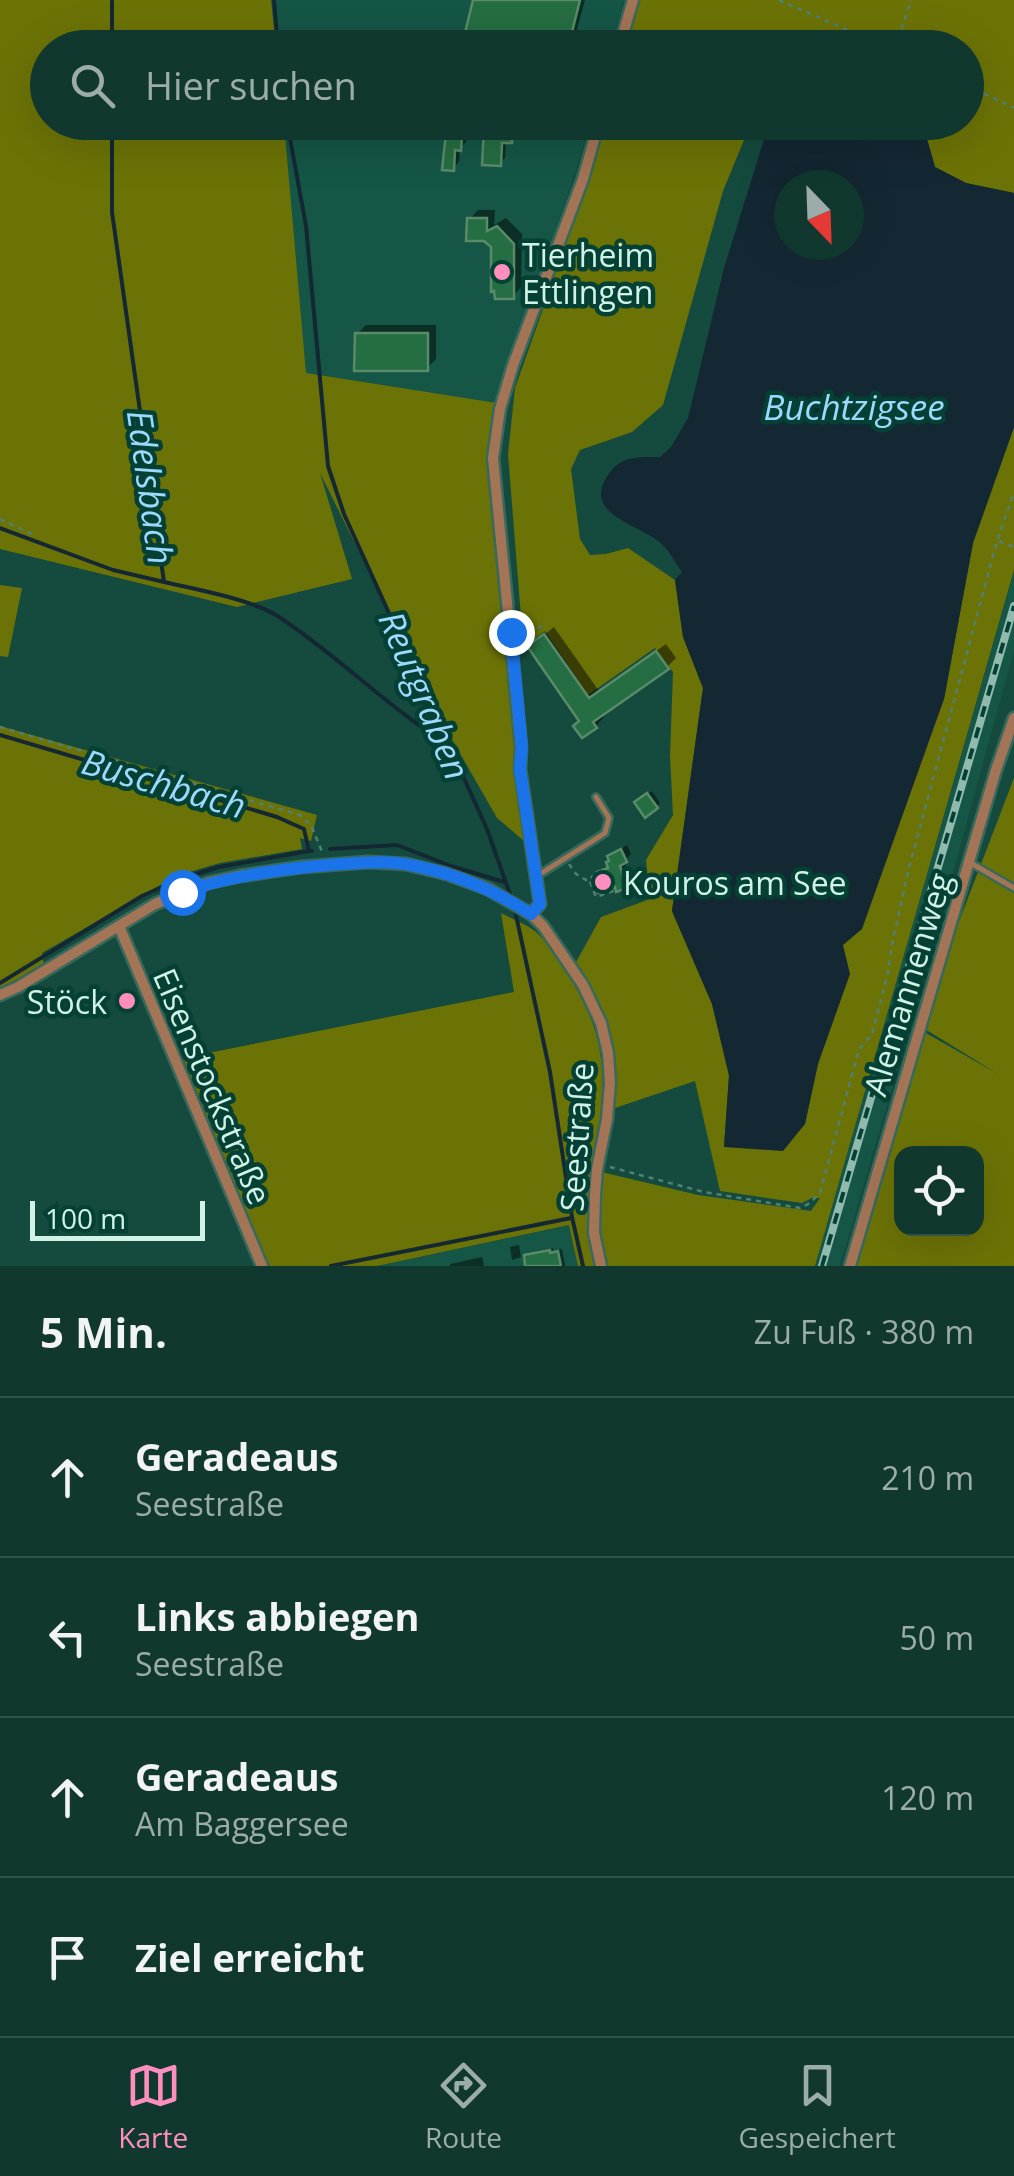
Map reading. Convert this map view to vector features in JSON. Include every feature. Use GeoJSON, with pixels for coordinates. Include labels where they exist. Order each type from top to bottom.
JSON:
{"type":"FeatureCollection","features":[{"type":"Feature","properties":{"kind":"street"},"geometry":{"type":"LineString","coordinates":[[624,30],[632,0]]}},
{"type":"Feature","properties":{"kind":"street"},"geometry":{"type":"LineString","coordinates":[[527,911],[540,904],[520,769],[522,747],[493,458],[500,409],[513,365],[594,140]]}},
{"type":"Feature","properties":{"kind":"street","name":"Alemannenweg"},"geometry":{"type":"LineString","coordinates":[[850,1266],[1014,718]]}},
{"type":"Feature","properties":{"kind":"street","name":"Seestraße"},"geometry":{"type":"LineString","coordinates":[[0,995],[154,904],[240,876],[368,862],[406,864],[447,874],[507,899],[545,929],[583,986],[601,1023],[610,1083],[608,1120],[598,1164],[594,1233],[600,1266]]}},
{"type":"Feature","properties":{"kind":"street","name":"Eisenstockstraße"},"geometry":{"type":"LineString","coordinates":[[118,926],[262,1266]]}},
{"type":"Feature","properties":{"kind":"lane"},"geometry":{"type":"LineString","coordinates":[[535,878],[606,833],[609,818],[596,797]]}},
{"type":"Feature","properties":{"kind":"lane"},"geometry":{"type":"LineString","coordinates":[[970,862],[1014,888]]}},
{"type":"Feature","properties":{"kind":"path"},"geometry":{"type":"LineString","coordinates":[[779,0],[847,30]]}},
{"type":"Feature","properties":{"kind":"path"},"geometry":{"type":"LineString","coordinates":[[901,30],[912,0]]}},
{"type":"Feature","properties":{"kind":"path"},"geometry":{"type":"LineString","coordinates":[[984,94],[1014,108]]}},
{"type":"Feature","properties":{"kind":"path"},"geometry":{"type":"LineString","coordinates":[[598,1164],[704,1192],[800,1208],[820,1193],[859,1049],[872,1034],[909,868],[1014,492]]}},
{"type":"Feature","properties":{"kind":"path"},"geometry":{"type":"LineString","coordinates":[[0,519],[34,536]]}},
{"type":"Feature","properties":{"kind":"path"},"geometry":{"type":"LineString","coordinates":[[998,541],[1014,546]]}},
{"type":"Feature","properties":{"kind":"path"},"geometry":{"type":"LineString","coordinates":[[526,636],[541,626]]}},
{"type":"Feature","properties":{"kind":"path"},"geometry":{"type":"LineString","coordinates":[[0,727],[300,815],[310,825],[325,866]]}},
{"type":"Feature","properties":{"kind":"path"},"geometry":{"type":"LineString","coordinates":[[574,871],[590,879],[596,897],[616,890]]}},
{"type":"Feature","properties":{"kind":"shaded area"},"geometry":{"type":"Polygon","coordinates":[[[0,0],[271,0],[274,30],[30,30],[30,140],[285,140],[306,373],[497,403],[489,454],[524,841],[497,818],[453,741],[320,473],[352,579],[237,607],[0,549],[0,0]]]}},
{"type":"Feature","properties":{"kind":"shaded area"},"geometry":{"type":"Polygon","coordinates":[[[271,0],[624,0],[616,30],[274,30],[271,0]]]}},
{"type":"Feature","properties":{"kind":"shaded area"},"geometry":{"type":"Polygon","coordinates":[[[637,0],[1014,0],[1014,193],[966,183],[935,167],[927,140],[984,140],[984,30],[629,30],[637,0]]]}},
{"type":"Feature","properties":{"kind":"shaded area"},"geometry":{"type":"Polygon","coordinates":[[[285,140],[585,140],[497,403],[306,374],[285,140]]]}},
{"type":"Feature","properties":{"kind":"shaded area"},"geometry":{"type":"Polygon","coordinates":[[[599,140],[744,140],[723,191],[663,405],[632,432],[580,450],[571,469],[580,539],[590,555],[628,548],[675,580],[683,637],[703,688],[672,911],[712,1004],[729,1076],[724,1147],[805,1124],[843,945],[944,699],[973,543],[1014,427],[1014,570],[815,1266],[578,1266],[569,1225],[377,1266],[269,1266],[183,1058],[514,992],[501,913],[544,940],[591,1018],[603,1090],[593,1170],[698,1195],[811,1211],[820,1198],[802,1203],[720,1191],[695,1081],[615,1108],[615,1060],[610,1035],[575,964],[601,917],[650,899],[646,860],[673,815],[673,672],[655,648],[588,695],[545,631],[531,641],[522,630],[508,454],[515,388],[599,140]]]}},
{"type":"Feature","properties":{"kind":"shaded area"},"geometry":{"type":"Polygon","coordinates":[[[1014,572],[1014,651],[915,1010],[840,1266],[815,1266],[1014,572]]]}},
{"type":"Feature","properties":{"kind":"shaded area"},"geometry":{"type":"Polygon","coordinates":[[[0,585],[22,588],[8,657],[0,656],[0,585]]]}},
{"type":"Feature","properties":{"kind":"shaded area"},"geometry":{"type":"Polygon","coordinates":[[[0,726],[317,815],[311,841],[300,838],[302,849],[220,863],[176,876],[42,953],[44,966],[0,991],[0,726]]]}},
{"type":"Feature","properties":{"kind":"shaded area"},"geometry":{"type":"Polygon","coordinates":[[[1014,778],[1014,1266],[850,1266],[924,1032],[998,1074],[925,1029],[950,945],[1014,778]]]}},
{"type":"Feature","properties":{"kind":"shaded area"},"geometry":{"type":"Polygon","coordinates":[[[570,1225],[578,1266],[377,1266],[570,1225]]]}},
{"type":"Feature","properties":{"kind":"water","name":"Buchtzigsee"},"geometry":{"type":"Polygon","coordinates":[[[764,140],[927,140],[935,167],[966,183],[1014,193],[1014,427],[973,543],[944,699],[862,929],[843,945],[850,974],[818,1064],[805,1124],[783,1151],[724,1147],[729,1075],[712,1004],[672,911],[703,688],[683,637],[675,580],[682,572],[662,544],[613,515],[601,497],[602,486],[615,466],[633,458],[660,457],[671,447],[688,418],[724,268],[764,140]]]}},
{"type":"Feature","properties":{"kind":"building"},"geometry":{"type":"Polygon","coordinates":[[[473,0],[580,0],[572,30],[466,30],[473,0]]]}},
{"type":"Feature","properties":{"kind":"building"},"geometry":{"type":"Polygon","coordinates":[[[445,140],[462,140],[461,151],[455,150],[454,171],[442,170],[445,140]]]}},
{"type":"Feature","properties":{"kind":"building"},"geometry":{"type":"Polygon","coordinates":[[[483,140],[512,140],[502,143],[501,166],[482,165],[483,140]]]}},
{"type":"Feature","properties":{"kind":"building","name":"Tierheim Ettlingen"},"geometry":{"type":"Polygon","coordinates":[[[467,218],[487,218],[487,231],[497,226],[514,244],[514,299],[495,299],[494,291],[491,292],[491,247],[484,241],[466,241],[467,218]]]}},
{"type":"Feature","properties":{"kind":"building"},"geometry":{"type":"Polygon","coordinates":[[[355,333],[428,333],[428,371],[354,371],[355,333]]]}},
{"type":"Feature","properties":{"kind":"building"},"geometry":{"type":"Polygon","coordinates":[[[544,634],[589,698],[656,651],[669,669],[593,722],[597,728],[582,738],[573,726],[579,721],[527,646],[544,634]]]}},
{"type":"Feature","properties":{"kind":"building"},"geometry":{"type":"Polygon","coordinates":[[[647,793],[658,808],[645,818],[634,802],[647,793]]]}},
{"type":"Feature","properties":{"kind":"building"},"geometry":{"type":"Polygon","coordinates":[[[621,849],[627,862],[620,866],[627,888],[616,892],[615,887],[598,893],[592,877],[608,868],[607,856],[621,849]]]}},
{"type":"Feature","properties":{"kind":"building"},"geometry":{"type":"Polygon","coordinates":[[[558,1251],[561,1266],[525,1266],[524,1255],[558,1251]]]}},
{"type":"Feature","properties":{"kind":"waterway","name":"Edelsbach"},"geometry":{"type":"LineString","coordinates":[[112,0],[112,30]]}},
{"type":"Feature","properties":{"kind":"waterway","name":"Reutgraben"},"geometry":{"type":"LineString","coordinates":[[274,0],[276,30]]}},
{"type":"Feature","properties":{"kind":"waterway","name":"Edelsbach"},"geometry":{"type":"LineString","coordinates":[[112,140],[112,212],[164,582],[237,599],[276,615],[444,742]]}},
{"type":"Feature","properties":{"kind":"waterway","name":"Reutgraben"},"geometry":{"type":"LineString","coordinates":[[290,140],[306,226],[328,466],[344,514],[487,829],[511,897]]}},
{"type":"Feature","properties":{"kind":"waterway"},"geometry":{"type":"LineString","coordinates":[[0,528],[113,570],[164,582]]}},
{"type":"Feature","properties":{"kind":"waterway","name":"Buschbach"},"geometry":{"type":"LineString","coordinates":[[0,735],[277,817],[304,829],[312,851]]}},
{"type":"Feature","properties":{"kind":"waterway","name":"Buschbach"},"geometry":{"type":"LineString","coordinates":[[330,849],[397,845],[504,882]]}},
{"type":"Feature","properties":{"kind":"waterway"},"geometry":{"type":"LineString","coordinates":[[0,983],[142,896],[180,879],[219,867],[309,851]]}},
{"type":"Feature","properties":{"kind":"waterway","name":"Reutgraben"},"geometry":{"type":"LineString","coordinates":[[514,906],[550,1072],[583,1266]]}},
{"type":"Feature","properties":{"kind":"waterway"},"geometry":{"type":"LineString","coordinates":[[331,1266],[571,1218]]}},
{"type":"Feature","properties":{"kind":"railway"},"geometry":{"type":"LineString","coordinates":[[822,1266],[1014,606]]}},
{"type":"Feature","properties":{"kind":"place","name":"Tierheim Ettlingen"},"geometry":{"type":"Point","coordinates":[502,272]}},
{"type":"Feature","properties":{"kind":"place","name":"Kouros am See"},"geometry":{"type":"Point","coordinates":[603,882]}},
{"type":"Feature","properties":{"kind":"place","name":"Stöck"},"geometry":{"type":"Point","coordinates":[127,1001]}},
{"type":"Feature","properties":{"kind":"route"},"geometry":{"type":"LineString","coordinates":[[182,892],[240,876],[302,867],[368,862],[406,864],[488,889],[531,914],[540,904],[520,769],[522,747],[511,632]]}}]}
